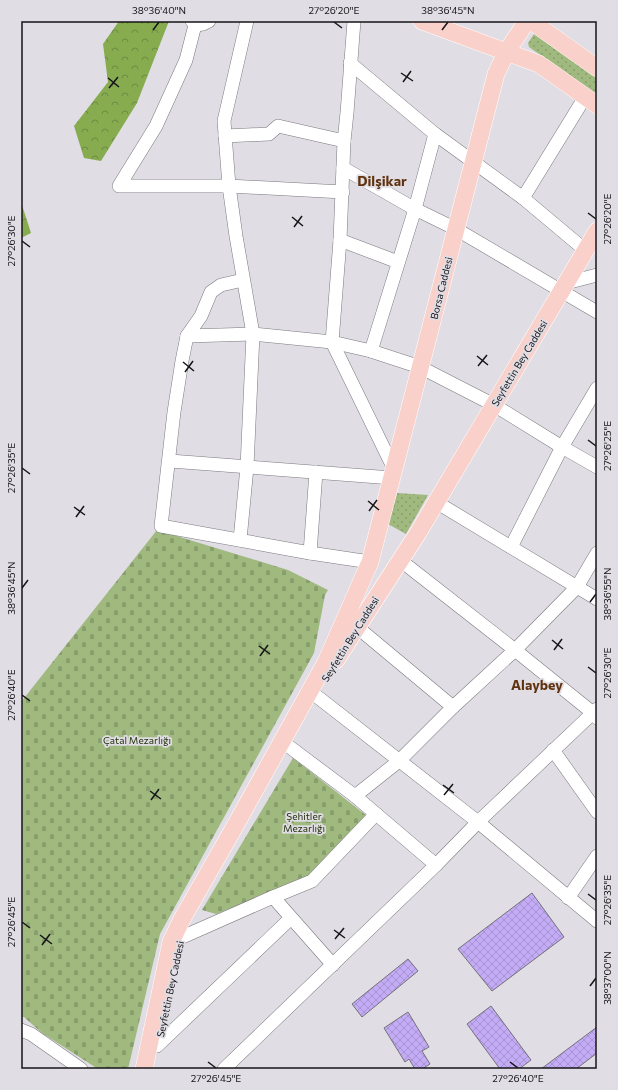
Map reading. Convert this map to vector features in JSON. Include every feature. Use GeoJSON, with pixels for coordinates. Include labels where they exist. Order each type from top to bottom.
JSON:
{"type":"FeatureCollection","features":[{"type":"Feature","properties":{"kind":"main road"},"geometry":{"type":"LineString","coordinates":[[422,21],[539,64],[591,101]]}},
{"type":"Feature","properties":{"kind":"main road","name":"Borsa Caddesi"},"geometry":{"type":"LineString","coordinates":[[370,562],[496,74],[507,51],[527,21]]}},
{"type":"Feature","properties":{"kind":"main road"},"geometry":{"type":"LineString","coordinates":[[531,21],[597,68]]}},
{"type":"Feature","properties":{"kind":"main road","name":"Seyfettin Bey Caddesi"},"geometry":{"type":"LineString","coordinates":[[144,1069],[182,919],[285,744],[313,693],[326,662],[350,625],[397,566],[597,231]]}},
{"type":"Feature","properties":{"kind":"main road"},"geometry":{"type":"LineString","coordinates":[[370,562],[377,570],[384,574],[397,566]]}},
{"type":"Feature","properties":{"kind":"main road","name":"Seyfettin Bey Caddesi"},"geometry":{"type":"LineString","coordinates":[[350,625],[370,562]]}},
{"type":"Feature","properties":{"kind":"main road","name":"Seyfettin Bey Caddesi"},"geometry":{"type":"LineString","coordinates":[[153,1069],[176,940]]}},
{"type":"Feature","properties":{"kind":"street"},"geometry":{"type":"LineString","coordinates":[[209,21],[193,23],[186,60],[156,126],[119,186],[229,186],[343,192]]}},
{"type":"Feature","properties":{"kind":"street"},"geometry":{"type":"LineString","coordinates":[[170,461],[316,472],[393,473],[332,342],[343,192],[344,141],[354,21]]}},
{"type":"Feature","properties":{"kind":"street"},"geometry":{"type":"LineString","coordinates":[[240,540],[247,467],[253,334],[243,280],[229,186],[224,121],[242,23]]}},
{"type":"Feature","properties":{"kind":"street"},"geometry":{"type":"LineString","coordinates":[[350,63],[436,134],[523,198],[585,250]]}},
{"type":"Feature","properties":{"kind":"street"},"geometry":{"type":"LineString","coordinates":[[523,198],[591,101]]}},
{"type":"Feature","properties":{"kind":"street"},"geometry":{"type":"LineString","coordinates":[[226,136],[269,134],[278,126],[344,141]]}},
{"type":"Feature","properties":{"kind":"street"},"geometry":{"type":"LineString","coordinates":[[371,350],[436,134]]}},
{"type":"Feature","properties":{"kind":"street"},"geometry":{"type":"LineString","coordinates":[[343,168],[414,209],[456,229],[564,287],[597,312]]}},
{"type":"Feature","properties":{"kind":"street"},"geometry":{"type":"LineString","coordinates":[[340,240],[398,262]]}},
{"type":"Feature","properties":{"kind":"street"},"geometry":{"type":"LineString","coordinates":[[564,287],[597,275]]}},
{"type":"Feature","properties":{"kind":"street"},"geometry":{"type":"LineString","coordinates":[[243,280],[221,285],[211,292],[201,316],[188,336],[182,361],[174,412],[170,461],[161,526],[310,553],[370,562]]}},
{"type":"Feature","properties":{"kind":"street"},"geometry":{"type":"LineString","coordinates":[[188,336],[253,334],[332,342],[371,350],[420,366],[494,405],[597,467]]}},
{"type":"Feature","properties":{"kind":"street"},"geometry":{"type":"LineString","coordinates":[[511,547],[562,447],[597,388]]}},
{"type":"Feature","properties":{"kind":"street"},"geometry":{"type":"LineString","coordinates":[[310,553],[316,472]]}},
{"type":"Feature","properties":{"kind":"street"},"geometry":{"type":"LineString","coordinates":[[436,502],[597,599]]}},
{"type":"Feature","properties":{"kind":"street"},"geometry":{"type":"LineString","coordinates":[[355,796],[399,761],[453,707],[515,650],[577,587],[597,553]]}},
{"type":"Feature","properties":{"kind":"street"},"geometry":{"type":"LineString","coordinates":[[224,1069],[333,965],[553,750],[596,713],[515,650],[397,566]]}},
{"type":"Feature","properties":{"kind":"street"},"geometry":{"type":"LineString","coordinates":[[350,625],[453,707]]}},
{"type":"Feature","properties":{"kind":"street"},"geometry":{"type":"LineString","coordinates":[[313,693],[478,822],[597,921]]}},
{"type":"Feature","properties":{"kind":"street"},"geometry":{"type":"LineString","coordinates":[[285,744],[355,796],[436,865]]}},
{"type":"Feature","properties":{"kind":"street"},"geometry":{"type":"LineString","coordinates":[[553,750],[597,812]]}},
{"type":"Feature","properties":{"kind":"street"},"geometry":{"type":"LineString","coordinates":[[176,940],[312,881],[376,814]]}},
{"type":"Feature","properties":{"kind":"street"},"geometry":{"type":"LineString","coordinates":[[568,898],[597,856]]}},
{"type":"Feature","properties":{"kind":"street"},"geometry":{"type":"LineString","coordinates":[[273,897],[333,965]]}},
{"type":"Feature","properties":{"kind":"street"},"geometry":{"type":"LineString","coordinates":[[157,1046],[291,918]]}},
{"type":"Feature","properties":{"kind":"street"},"geometry":{"type":"LineString","coordinates":[[21,1030],[31,1034],[81,1069]]}},
{"type":"Feature","properties":{"kind":"green space"},"geometry":{"type":"Polygon","coordinates":[[[119,21],[169,21],[137,103],[101,161],[84,158],[74,126],[108,82],[103,44],[119,21]]]}},
{"type":"Feature","properties":{"kind":"green space"},"geometry":{"type":"Polygon","coordinates":[[[534,34],[537,34],[597,78],[597,95],[529,47],[528,43],[534,34]]]}},
{"type":"Feature","properties":{"kind":"green space"},"geometry":{"type":"Polygon","coordinates":[[[21,202],[31,233],[21,238],[21,202]]]}},
{"type":"Feature","properties":{"kind":"green space"},"geometry":{"type":"Polygon","coordinates":[[[397,493],[428,495],[406,534],[388,524],[397,493]]]}},
{"type":"Feature","properties":{"kind":"green space","name":"Çatal Mezarlığı"},"geometry":{"type":"Polygon","coordinates":[[[157,530],[288,570],[328,590],[325,595],[314,653],[160,934],[128,1069],[98,1069],[42,1033],[24,1017],[21,1017],[21,702],[157,530]]]}},
{"type":"Feature","properties":{"kind":"green space","name":"Şehitler Mezarlığı"},"geometry":{"type":"Polygon","coordinates":[[[293,758],[367,816],[311,877],[216,914],[202,910],[293,758]]]}},
{"type":"Feature","properties":{"kind":"building"},"geometry":{"type":"Polygon","coordinates":[[[532,893],[564,937],[492,991],[458,949],[532,893]]]}},
{"type":"Feature","properties":{"kind":"building"},"geometry":{"type":"Polygon","coordinates":[[[408,959],[418,971],[362,1017],[352,1004],[408,959]]]}},
{"type":"Feature","properties":{"kind":"building"},"geometry":{"type":"Polygon","coordinates":[[[491,1006],[531,1060],[519,1069],[500,1069],[467,1024],[491,1006]]]}},
{"type":"Feature","properties":{"kind":"building"},"geometry":{"type":"Polygon","coordinates":[[[408,1012],[429,1047],[422,1051],[430,1064],[422,1069],[415,1069],[409,1059],[405,1062],[384,1028],[408,1012]]]}},
{"type":"Feature","properties":{"kind":"building"},"geometry":{"type":"Polygon","coordinates":[[[597,1027],[597,1053],[576,1069],[541,1069],[597,1027]]]}},
{"type":"Feature","properties":{"kind":"district","name":"Dilşikar"},"geometry":{"type":"Point","coordinates":[382,180]}},
{"type":"Feature","properties":{"kind":"district","name":"Alaybey"},"geometry":{"type":"Point","coordinates":[537,684]}}]}
